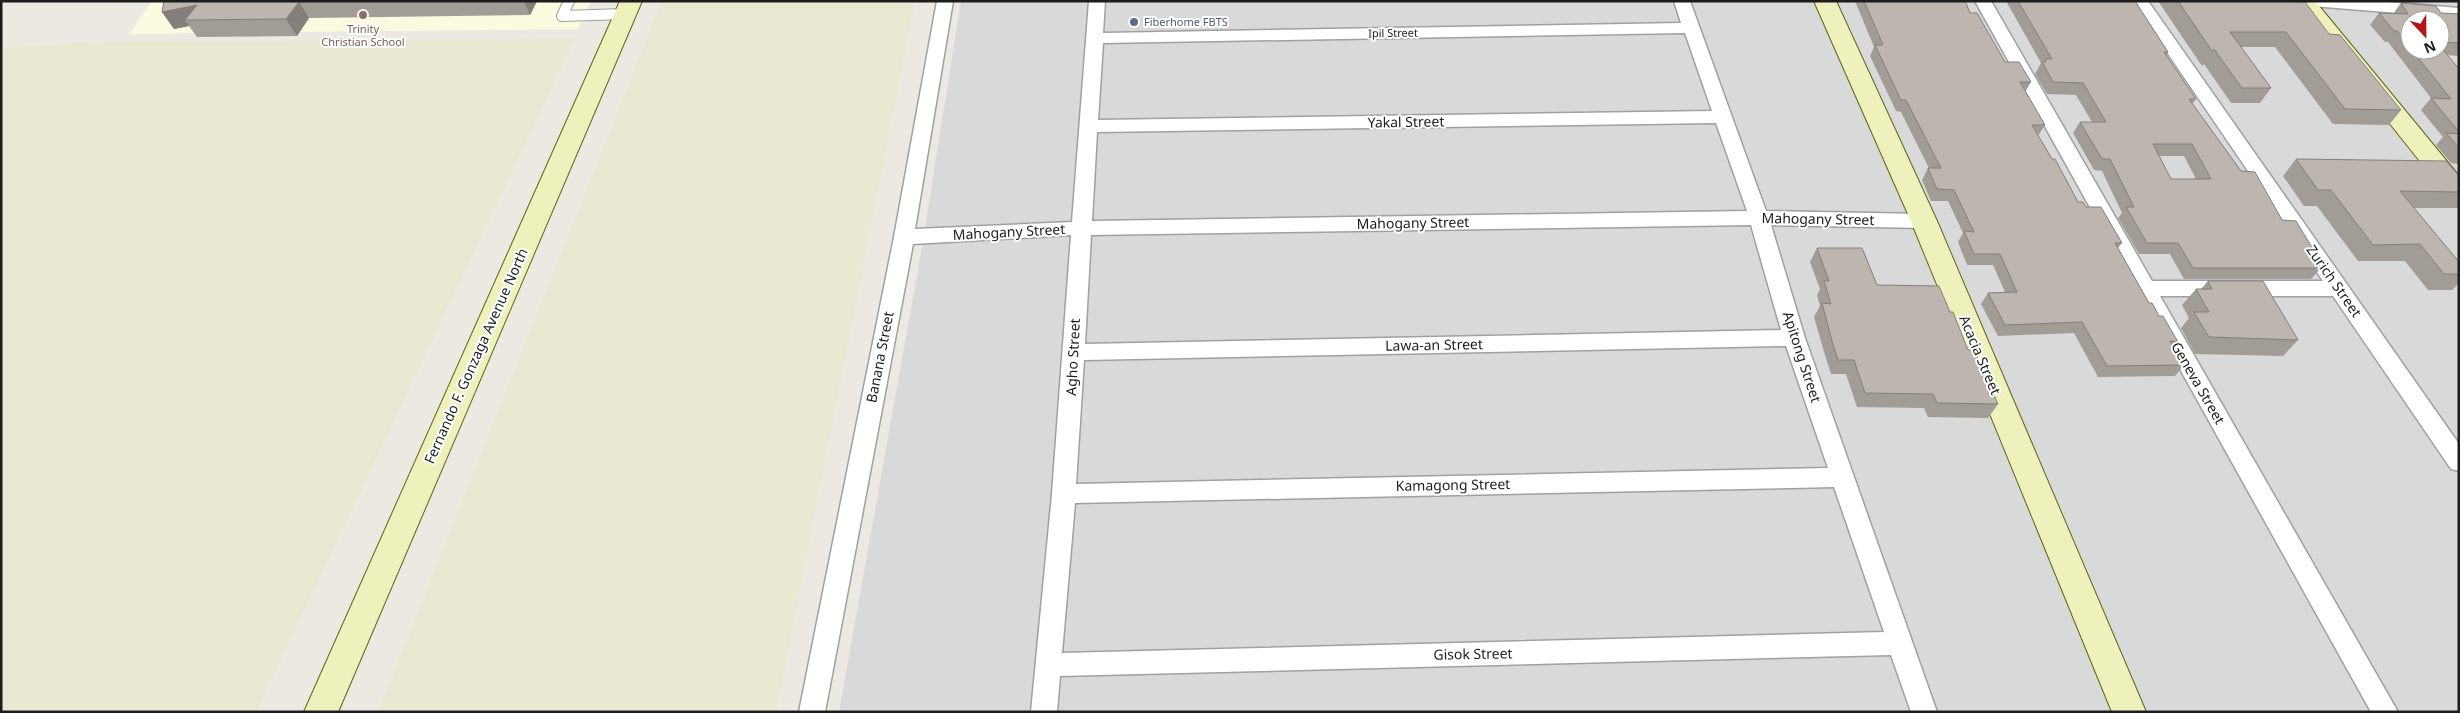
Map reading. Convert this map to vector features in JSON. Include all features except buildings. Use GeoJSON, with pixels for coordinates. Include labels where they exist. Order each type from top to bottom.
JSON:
{"type":"FeatureCollection","features":[{"type":"Feature","properties":{"kind":"street","name":"Banana Street"},"geometry":{"type":"LineString","coordinates":[[812,712],[904,236],[945,1]]}},
{"type":"Feature","properties":{"kind":"street","name":"Agho Street"},"geometry":{"type":"LineString","coordinates":[[1044,712],[1064,494],[1080,228],[1097,1]]}},
{"type":"Feature","properties":{"kind":"street","name":"Apitong Street"},"geometry":{"type":"LineString","coordinates":[[1682,1],[1759,218],[1794,338],[1924,712]]}},
{"type":"Feature","properties":{"kind":"street","name":"Acacia Street"},"geometry":{"type":"LineString","coordinates":[[1825,1],[1924,221],[2130,712]]}},
{"type":"Feature","properties":{"kind":"street","name":"Geneva Street"},"geometry":{"type":"LineString","coordinates":[[1983,1],[2385,712]]}},
{"type":"Feature","properties":{"kind":"street","name":"Zurich Street"},"geometry":{"type":"LineString","coordinates":[[2140,1],[2459,462]]}},
{"type":"Feature","properties":{"kind":"street"},"geometry":{"type":"LineString","coordinates":[[2303,1],[2459,193]]}},
{"type":"Feature","properties":{"kind":"street"},"geometry":{"type":"LineString","coordinates":[[2312,1],[2459,13]]}},
{"type":"Feature","properties":{"kind":"street","name":"Fernando F. Gonzaga Avenue North"},"geometry":{"type":"LineString","coordinates":[[321,712],[628,8]]}},
{"type":"Feature","properties":{"kind":"street","name":"Ipil Street"},"geometry":{"type":"LineString","coordinates":[[1095,38],[1690,28]]}},
{"type":"Feature","properties":{"kind":"street","name":"Yakal Street"},"geometry":{"type":"LineString","coordinates":[[1088,126],[1724,117]]}},
{"type":"Feature","properties":{"kind":"street","name":"Mahogany Street"},"geometry":{"type":"LineString","coordinates":[[904,236],[1080,228],[1759,218],[1924,221]]}},
{"type":"Feature","properties":{"kind":"street"},"geometry":{"type":"LineString","coordinates":[[2144,288],[2340,289]]}},
{"type":"Feature","properties":{"kind":"street","name":"Lawa-an Street"},"geometry":{"type":"LineString","coordinates":[[1073,352],[1794,338]]}},
{"type":"Feature","properties":{"kind":"street","name":"Kamagong Street"},"geometry":{"type":"LineString","coordinates":[[1064,494],[1842,477]]}},
{"type":"Feature","properties":{"kind":"street","name":"Gisok Street"},"geometry":{"type":"LineString","coordinates":[[1047,665],[1900,643]]}},
{"type":"Feature","properties":{"kind":"lane"},"geometry":{"type":"LineString","coordinates":[[569,1],[562,16],[628,8]]}},
{"type":"Feature","properties":{"kind":"shaded area","name":"Trinity Christian School"},"geometry":{"type":"Polygon","coordinates":[[[152,1],[591,1],[578,29],[129,34],[152,1]]]}},
{"type":"Feature","properties":{"kind":"shaded area"},"geometry":{"type":"Polygon","coordinates":[[[662,1],[915,1],[776,712],[378,712],[662,1]]]}},
{"type":"Feature","properties":{"kind":"shaded area"},"geometry":{"type":"Polygon","coordinates":[[[961,1],[2459,1],[2459,712],[839,712],[922,247],[961,1]]]}},
{"type":"Feature","properties":{"kind":"shaded area"},"geometry":{"type":"Polygon","coordinates":[[[575,39],[256,712],[1,712],[1,49],[90,42],[575,39]]]}},
{"type":"Feature","properties":{"kind":"place","name":"Trinity Christian School"},"geometry":{"type":"Point","coordinates":[363,15]}},
{"type":"Feature","properties":{"kind":"place","name":"Fiberhome FBTS"},"geometry":{"type":"Point","coordinates":[1134,22]}}]}
